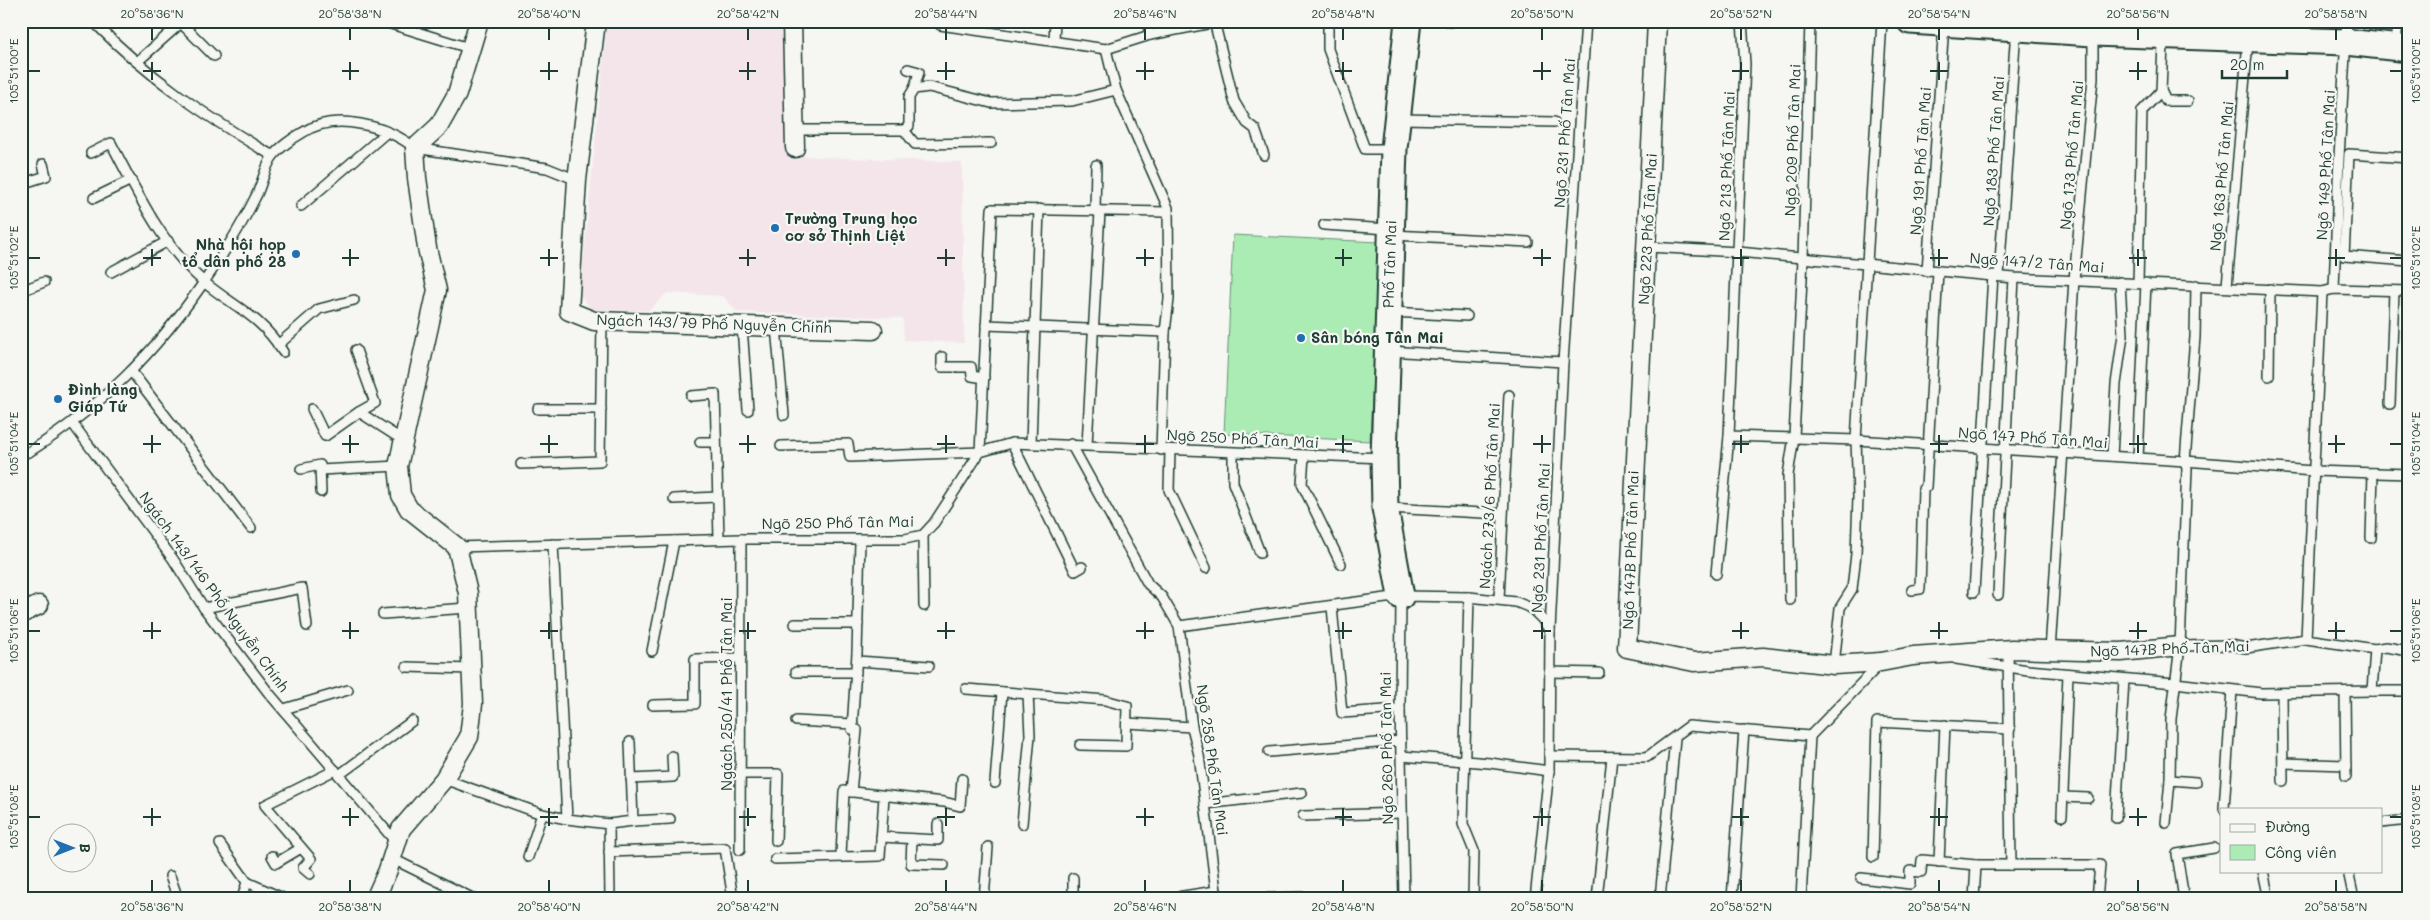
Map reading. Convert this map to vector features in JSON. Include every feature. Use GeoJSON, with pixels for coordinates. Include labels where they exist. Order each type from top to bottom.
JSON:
{"type":"FeatureCollection","features":[{"type":"Feature","properties":{"kind":"street"},"geometry":{"type":"LineString","coordinates":[[375,899],[401,829],[444,779],[469,737],[473,704],[468,593],[457,547],[409,509],[401,495],[398,466],[436,290],[426,239],[417,178],[415,148],[439,126],[452,102],[479,21]]}},
{"type":"Feature","properties":{"kind":"street","name":"Ngách 143/79 Phố Nguyễn Chính"},"geometry":{"type":"LineString","coordinates":[[596,21],[577,180],[569,311],[594,321],[873,330]]}},
{"type":"Feature","properties":{"kind":"street"},"geometry":{"type":"LineString","coordinates":[[792,21],[795,148]]}},
{"type":"Feature","properties":{"kind":"street","name":"Phố Tân Mai"},"geometry":{"type":"LineString","coordinates":[[1401,596],[1385,508],[1384,458],[1394,149],[1408,21]]}},
{"type":"Feature","properties":{"kind":"street","name":"Ngõ 223 Phố Tân Mai"},"geometry":{"type":"LineString","coordinates":[[1636,437],[1648,247],[1657,21]]}},
{"type":"Feature","properties":{"kind":"street"},"geometry":{"type":"LineString","coordinates":[[1910,21],[2093,33],[2164,28],[2248,38],[2287,30],[2346,32],[2402,49]]}},
{"type":"Feature","properties":{"kind":"street","name":"Ngõ 147B Phố Tân Mai"},"geometry":{"type":"LineString","coordinates":[[1636,437],[1627,648],[1694,662],[1763,657],[1834,665],[1881,662],[1930,655],[2008,650],[2121,652],[2180,646]]}},
{"type":"Feature","properties":{"kind":"street"},"geometry":{"type":"LineString","coordinates":[[21,614],[39,605]]}},
{"type":"Feature","properties":{"kind":"lane"},"geometry":{"type":"LineString","coordinates":[[92,21],[137,62],[207,116],[273,156]]}},
{"type":"Feature","properties":{"kind":"lane"},"geometry":{"type":"LineString","coordinates":[[381,21],[469,48]]}},
{"type":"Feature","properties":{"kind":"lane"},"geometry":{"type":"LineString","coordinates":[[1054,40],[1055,21]]}},
{"type":"Feature","properties":{"kind":"lane"},"geometry":{"type":"LineString","coordinates":[[1147,21],[1150,35]]}},
{"type":"Feature","properties":{"kind":"lane"},"geometry":{"type":"LineString","coordinates":[[1328,21],[1328,49],[1365,149],[1394,149]]}},
{"type":"Feature","properties":{"kind":"lane","name":"Ngõ 231 Phố Tân Mai"},"geometry":{"type":"LineString","coordinates":[[1535,899],[1549,772],[1550,632],[1563,362],[1586,21]]}},
{"type":"Feature","properties":{"kind":"lane","name":"Ngõ 213 Phố Tân Mai"},"geometry":{"type":"LineString","coordinates":[[1716,574],[1730,436],[1744,64],[1742,21]]}},
{"type":"Feature","properties":{"kind":"lane","name":"Ngõ 209 Phố Tân Mai"},"geometry":{"type":"LineString","coordinates":[[1790,600],[1788,475],[1794,437],[1803,259],[1810,21]]}},
{"type":"Feature","properties":{"kind":"lane"},"geometry":{"type":"LineString","coordinates":[[1834,665],[1840,608],[1852,589],[1856,554],[1858,496],[1856,440],[1882,21]]}},
{"type":"Feature","properties":{"kind":"lane"},"geometry":{"type":"LineString","coordinates":[[2398,21],[2402,49]]}},
{"type":"Feature","properties":{"kind":"lane"},"geometry":{"type":"LineString","coordinates":[[137,62],[180,22],[214,56]]}},
{"type":"Feature","properties":{"kind":"lane"},"geometry":{"type":"LineString","coordinates":[[940,26],[1054,40],[1106,49],[1150,35],[1217,22],[1234,101],[1247,122],[1255,129],[1264,155]]}},
{"type":"Feature","properties":{"kind":"lane","name":"Ngõ 191 Phố Tân Mai"},"geometry":{"type":"LineString","coordinates":[[1927,271],[1944,22]]}},
{"type":"Feature","properties":{"kind":"lane"},"geometry":{"type":"LineString","coordinates":[[2164,28],[2161,91],[2166,101],[2188,101]]}},
{"type":"Feature","properties":{"kind":"lane","name":"Ngõ 183 Phố Tân Mai"},"geometry":{"type":"LineString","coordinates":[[1974,592],[1982,448],[2016,29]]}},
{"type":"Feature","properties":{"kind":"lane","name":"Ngõ 149 Phố Tân Mai"},"geometry":{"type":"LineString","coordinates":[[2334,289],[2346,32]]}},
{"type":"Feature","properties":{"kind":"lane","name":"Ngõ 173 Phố Tân Mai"},"geometry":{"type":"LineString","coordinates":[[2050,651],[2074,280],[2093,78],[2093,33]]}},
{"type":"Feature","properties":{"kind":"lane","name":"Ngõ 163 Phố Tân Mai"},"geometry":{"type":"LineString","coordinates":[[2227,286],[2248,38]]}},
{"type":"Feature","properties":{"kind":"lane"},"geometry":{"type":"LineString","coordinates":[[1106,49],[1116,90],[1168,212],[1169,299],[1165,332],[1166,450],[1169,490],[1206,568]]}},
{"type":"Feature","properties":{"kind":"lane"},"geometry":{"type":"LineString","coordinates":[[795,130],[904,130],[909,126],[909,97],[914,89],[919,72],[908,70]]}},
{"type":"Feature","properties":{"kind":"lane"},"geometry":{"type":"LineString","coordinates":[[914,89],[929,87],[991,103],[1072,101],[1116,90]]}},
{"type":"Feature","properties":{"kind":"lane"},"geometry":{"type":"LineString","coordinates":[[2138,458],[2142,283],[2142,111],[2161,91]]}},
{"type":"Feature","properties":{"kind":"lane"},"geometry":{"type":"LineString","coordinates":[[1398,119],[1554,122]]}},
{"type":"Feature","properties":{"kind":"lane"},"geometry":{"type":"LineString","coordinates":[[21,454],[29,452],[73,424],[132,372],[204,282],[255,199],[273,156],[304,132],[332,122],[358,124],[403,139],[415,148],[547,168],[577,180]]}},
{"type":"Feature","properties":{"kind":"lane"},"geometry":{"type":"LineString","coordinates":[[904,130],[915,144],[991,143]]}},
{"type":"Feature","properties":{"kind":"lane"},"geometry":{"type":"LineString","coordinates":[[301,206],[386,133]]}},
{"type":"Feature","properties":{"kind":"lane"},"geometry":{"type":"LineString","coordinates":[[91,153],[111,143],[145,208],[168,241],[204,282],[263,325],[281,349],[319,309],[354,300]]}},
{"type":"Feature","properties":{"kind":"lane"},"geometry":{"type":"LineString","coordinates":[[2409,158],[2349,154],[2344,256],[2409,261]]}},
{"type":"Feature","properties":{"kind":"lane"},"geometry":{"type":"LineString","coordinates":[[21,184],[46,176],[43,164]]}},
{"type":"Feature","properties":{"kind":"lane"},"geometry":{"type":"LineString","coordinates":[[1087,445],[1094,329],[1098,211],[1096,165]]}},
{"type":"Feature","properties":{"kind":"lane"},"geometry":{"type":"LineString","coordinates":[[94,198],[131,180]]}},
{"type":"Feature","properties":{"kind":"lane"},"geometry":{"type":"LineString","coordinates":[[781,446],[848,444],[850,457],[980,452],[992,209],[1168,212]]}},
{"type":"Feature","properties":{"kind":"lane"},"geometry":{"type":"LineString","coordinates":[[1031,443],[1039,210]]}},
{"type":"Feature","properties":{"kind":"lane"},"geometry":{"type":"LineString","coordinates":[[1324,225],[1528,242]]}},
{"type":"Feature","properties":{"kind":"lane"},"geometry":{"type":"LineString","coordinates":[[111,272],[168,241]]}},
{"type":"Feature","properties":{"kind":"lane","name":"Ngõ 147/2 Tân Mai"},"geometry":{"type":"LineString","coordinates":[[1648,247],[1738,252],[2014,278],[2227,286],[2322,292],[2334,289],[2409,291]]}},
{"type":"Feature","properties":{"kind":"lane"},"geometry":{"type":"LineString","coordinates":[[1912,590],[1920,589],[1922,489],[1926,488],[1938,271]]}},
{"type":"Feature","properties":{"kind":"lane"},"geometry":{"type":"LineString","coordinates":[[1998,594],[2014,278]]}},
{"type":"Feature","properties":{"kind":"lane"},"geometry":{"type":"LineString","coordinates":[[21,291],[44,282]]}},
{"type":"Feature","properties":{"kind":"lane"},"geometry":{"type":"LineString","coordinates":[[2112,456],[2116,384],[2123,335],[2120,282]]}},
{"type":"Feature","properties":{"kind":"lane"},"geometry":{"type":"LineString","coordinates":[[2166,823],[2170,780],[2171,719],[2180,646],[2187,469],[2184,461],[2195,337],[2196,285]]}},
{"type":"Feature","properties":{"kind":"lane"},"geometry":{"type":"LineString","coordinates":[[2269,376],[2270,289]]}},
{"type":"Feature","properties":{"kind":"lane"},"geometry":{"type":"LineString","coordinates":[[2390,404],[2394,291]]}},
{"type":"Feature","properties":{"kind":"lane"},"geometry":{"type":"LineString","coordinates":[[2306,638],[2312,471],[2322,292]]}},
{"type":"Feature","properties":{"kind":"lane"},"geometry":{"type":"LineString","coordinates":[[1388,312],[1467,316]]}},
{"type":"Feature","properties":{"kind":"lane"},"geometry":{"type":"LineString","coordinates":[[520,464],[600,461],[602,321]]}},
{"type":"Feature","properties":{"kind":"lane"},"geometry":{"type":"LineString","coordinates":[[986,325],[1165,332]]}},
{"type":"Feature","properties":{"kind":"lane"},"geometry":{"type":"LineString","coordinates":[[742,326],[748,410]]}},
{"type":"Feature","properties":{"kind":"lane"},"geometry":{"type":"LineString","coordinates":[[776,327],[784,415]]}},
{"type":"Feature","properties":{"kind":"lane"},"geometry":{"type":"LineString","coordinates":[[312,409],[325,436],[375,402],[356,350]]}},
{"type":"Feature","properties":{"kind":"lane"},"geometry":{"type":"LineString","coordinates":[[1386,351],[1563,362]]}},
{"type":"Feature","properties":{"kind":"lane"},"geometry":{"type":"LineString","coordinates":[[942,356],[942,367],[971,367],[972,376],[984,378]]}},
{"type":"Feature","properties":{"kind":"lane"},"geometry":{"type":"LineString","coordinates":[[132,372],[251,528]]}},
{"type":"Feature","properties":{"kind":"lane"},"geometry":{"type":"LineString","coordinates":[[691,396],[715,394],[719,540]]}},
{"type":"Feature","properties":{"kind":"lane","name":"Ngách 273/6 Phố Tân Mai"},"geometry":{"type":"LineString","coordinates":[[1499,599],[1509,395]]}},
{"type":"Feature","properties":{"kind":"lane"},"geometry":{"type":"LineString","coordinates":[[538,409],[601,408]]}},
{"type":"Feature","properties":{"kind":"lane"},"geometry":{"type":"LineString","coordinates":[[359,412],[404,441]]}},
{"type":"Feature","properties":{"kind":"lane","name":"Ngách 143/146 Phố Nguyễn Chính"},"geometry":{"type":"LineString","coordinates":[[73,424],[173,559],[204,608],[284,709],[395,841]]}},
{"type":"Feature","properties":{"kind":"lane","name":"Ngõ 147 Phố Tân Mai"},"geometry":{"type":"LineString","coordinates":[[1730,436],[1856,440],[2312,471],[2409,474]]}},
{"type":"Feature","properties":{"kind":"lane"},"geometry":{"type":"LineString","coordinates":[[700,442],[716,442]]}},
{"type":"Feature","properties":{"kind":"lane"},"geometry":{"type":"LineString","coordinates":[[1012,443],[1075,571],[1082,567]]}},
{"type":"Feature","properties":{"kind":"lane","name":"Ngõ 250 Phố Tân Mai"},"geometry":{"type":"LineString","coordinates":[[457,547],[741,539],[905,539],[923,536],[934,523],[980,452],[1012,443],[1384,458]]}},
{"type":"Feature","properties":{"kind":"lane","name":"Ngõ 258 Phố Tân Mai"},"geometry":{"type":"LineString","coordinates":[[1071,444],[1148,584],[1162,597],[1179,626],[1192,727],[1199,755],[1217,895]]}},
{"type":"Feature","properties":{"kind":"lane"},"geometry":{"type":"LineString","coordinates":[[1233,453],[1233,483],[1260,553]]}},
{"type":"Feature","properties":{"kind":"lane"},"geometry":{"type":"LineString","coordinates":[[1304,456],[1302,484],[1340,564]]}},
{"type":"Feature","properties":{"kind":"lane"},"geometry":{"type":"LineString","coordinates":[[301,469],[320,465],[321,492]]}},
{"type":"Feature","properties":{"kind":"lane"},"geometry":{"type":"LineString","coordinates":[[320,470],[398,466]]}},
{"type":"Feature","properties":{"kind":"lane"},"geometry":{"type":"LineString","coordinates":[[2371,538],[2373,473]]}},
{"type":"Feature","properties":{"kind":"lane"},"geometry":{"type":"LineString","coordinates":[[674,498],[718,496]]}},
{"type":"Feature","properties":{"kind":"lane"},"geometry":{"type":"LineString","coordinates":[[1385,508],[1502,514]]}},
{"type":"Feature","properties":{"kind":"lane"},"geometry":{"type":"LineString","coordinates":[[923,536],[924,606]]}},
{"type":"Feature","properties":{"kind":"lane","name":"Ngách 250/41 Phố Tân Mai"},"geometry":{"type":"LineString","coordinates":[[740,850],[741,539]]}},
{"type":"Feature","properties":{"kind":"lane"},"geometry":{"type":"LineString","coordinates":[[851,792],[857,730],[852,729],[856,672],[860,540]]}},
{"type":"Feature","properties":{"kind":"lane"},"geometry":{"type":"LineString","coordinates":[[652,651],[674,541]]}},
{"type":"Feature","properties":{"kind":"lane"},"geometry":{"type":"LineString","coordinates":[[553,544],[567,819]]}},
{"type":"Feature","properties":{"kind":"lane"},"geometry":{"type":"LineString","coordinates":[[204,608],[302,588],[308,626]]}},
{"type":"Feature","properties":{"kind":"lane"},"geometry":{"type":"LineString","coordinates":[[1179,626],[1332,607],[1401,596],[1468,597],[1499,599],[1516,602],[1531,608],[1542,619],[1550,632]]}},
{"type":"Feature","properties":{"kind":"lane","name":"Ngõ 260 Phố Tân Mai"},"geometry":{"type":"LineString","coordinates":[[1401,596],[1400,709],[1404,899]]}},
{"type":"Feature","properties":{"kind":"lane"},"geometry":{"type":"LineString","coordinates":[[1468,597],[1463,824],[1474,851],[1473,899]]}},
{"type":"Feature","properties":{"kind":"lane"},"geometry":{"type":"LineString","coordinates":[[1332,607],[1342,713],[1400,709]]}},
{"type":"Feature","properties":{"kind":"lane"},"geometry":{"type":"LineString","coordinates":[[383,614],[468,608]]}},
{"type":"Feature","properties":{"kind":"lane"},"geometry":{"type":"LineString","coordinates":[[795,624],[858,624]]}},
{"type":"Feature","properties":{"kind":"lane","name":"Ngõ 147B Phố Tân Mai"},"geometry":{"type":"LineString","coordinates":[[2180,646],[2230,645],[2246,648],[2306,638],[2376,649],[2386,647],[2409,651]]}},
{"type":"Feature","properties":{"kind":"lane"},"geometry":{"type":"LineString","coordinates":[[2372,691],[2376,649]]}},
{"type":"Feature","properties":{"kind":"lane"},"geometry":{"type":"LineString","coordinates":[[2008,650],[2011,865]]}},
{"type":"Feature","properties":{"kind":"lane","name":"Ngõ 147B Phố Tân Mai"},"geometry":{"type":"LineString","coordinates":[[1930,655],[2068,674],[2232,690],[2282,693],[2409,691]]}},
{"type":"Feature","properties":{"kind":"lane"},"geometry":{"type":"LineString","coordinates":[[653,705],[695,704],[695,659],[741,658]]}},
{"type":"Feature","properties":{"kind":"lane"},"geometry":{"type":"LineString","coordinates":[[856,661],[930,666]]}},
{"type":"Feature","properties":{"kind":"lane"},"geometry":{"type":"LineString","coordinates":[[1801,899],[1810,736],[1881,662]]}},
{"type":"Feature","properties":{"kind":"lane"},"geometry":{"type":"LineString","coordinates":[[407,667],[471,669]]}},
{"type":"Feature","properties":{"kind":"lane"},"geometry":{"type":"LineString","coordinates":[[796,672],[856,672]]}},
{"type":"Feature","properties":{"kind":"lane"},"geometry":{"type":"LineString","coordinates":[[1549,672],[1599,673]]}},
{"type":"Feature","properties":{"kind":"lane"},"geometry":{"type":"LineString","coordinates":[[2062,816],[2068,674]]}},
{"type":"Feature","properties":{"kind":"lane"},"geometry":{"type":"LineString","coordinates":[[2116,818],[2124,679]]}},
{"type":"Feature","properties":{"kind":"lane"},"geometry":{"type":"LineString","coordinates":[[966,688],[1105,700],[1127,706],[1126,746],[1080,745]]}},
{"type":"Feature","properties":{"kind":"lane"},"geometry":{"type":"LineString","coordinates":[[284,709],[348,690]]}},
{"type":"Feature","properties":{"kind":"lane"},"geometry":{"type":"LineString","coordinates":[[2224,808],[2232,690]]}},
{"type":"Feature","properties":{"kind":"lane"},"geometry":{"type":"LineString","coordinates":[[995,783],[1002,692]]}},
{"type":"Feature","properties":{"kind":"lane"},"geometry":{"type":"LineString","coordinates":[[2345,692],[2346,776]]}},
{"type":"Feature","properties":{"kind":"lane"},"geometry":{"type":"LineString","coordinates":[[2282,693],[2283,780]]}},
{"type":"Feature","properties":{"kind":"lane"},"geometry":{"type":"LineString","coordinates":[[1022,824],[1030,735],[1028,694]]}},
{"type":"Feature","properties":{"kind":"lane"},"geometry":{"type":"LineString","coordinates":[[310,874],[303,868],[311,860],[265,805],[337,773],[412,721]]}},
{"type":"Feature","properties":{"kind":"lane"},"geometry":{"type":"LineString","coordinates":[[796,722],[853,724]]}},
{"type":"Feature","properties":{"kind":"lane"},"geometry":{"type":"LineString","coordinates":[[1873,857],[1878,722],[2010,729]]}},
{"type":"Feature","properties":{"kind":"lane"},"geometry":{"type":"LineString","coordinates":[[1127,724],[1192,727]]}},
{"type":"Feature","properties":{"kind":"lane"},"geometry":{"type":"LineString","coordinates":[[1939,862],[1945,725]]}},
{"type":"Feature","properties":{"kind":"lane"},"geometry":{"type":"LineString","coordinates":[[1549,756],[1647,757],[1690,726],[1810,736]]}},
{"type":"Feature","properties":{"kind":"lane"},"geometry":{"type":"LineString","coordinates":[[1732,899],[1744,730]]}},
{"type":"Feature","properties":{"kind":"lane"},"geometry":{"type":"LineString","coordinates":[[1660,899],[1675,738]]}},
{"type":"Feature","properties":{"kind":"lane"},"geometry":{"type":"LineString","coordinates":[[1269,752],[1401,741]]}},
{"type":"Feature","properties":{"kind":"lane"},"geometry":{"type":"LineString","coordinates":[[630,742],[633,821]]}},
{"type":"Feature","properties":{"kind":"lane"},"geometry":{"type":"LineString","coordinates":[[631,778],[673,777],[672,756]]}},
{"type":"Feature","properties":{"kind":"lane"},"geometry":{"type":"LineString","coordinates":[[1401,756],[1463,761],[1549,772]]}},
{"type":"Feature","properties":{"kind":"lane"},"geometry":{"type":"LineString","coordinates":[[1597,899],[1612,757]]}},
{"type":"Feature","properties":{"kind":"lane"},"geometry":{"type":"LineString","coordinates":[[2282,763],[2346,765]]}},
{"type":"Feature","properties":{"kind":"lane"},"geometry":{"type":"LineString","coordinates":[[740,774],[778,774],[776,841]]}},
{"type":"Feature","properties":{"kind":"lane"},"geometry":{"type":"LineString","coordinates":[[444,779],[542,814],[567,819],[609,824],[670,820]]}},
{"type":"Feature","properties":{"kind":"lane"},"geometry":{"type":"LineString","coordinates":[[841,856],[844,791],[944,802],[960,806],[962,779]]}},
{"type":"Feature","properties":{"kind":"lane"},"geometry":{"type":"LineString","coordinates":[[2170,780],[2196,782]]}},
{"type":"Feature","properties":{"kind":"lane"},"geometry":{"type":"LineString","coordinates":[[1205,804],[1302,793]]}},
{"type":"Feature","properties":{"kind":"lane"},"geometry":{"type":"LineString","coordinates":[[775,859],[880,856],[884,796]]}},
{"type":"Feature","properties":{"kind":"lane"},"geometry":{"type":"LineString","coordinates":[[2063,797],[2088,798]]}},
{"type":"Feature","properties":{"kind":"lane"},"geometry":{"type":"LineString","coordinates":[[1303,816],[1402,813]]}},
{"type":"Feature","properties":{"kind":"lane"},"geometry":{"type":"LineString","coordinates":[[528,857],[542,814]]}},
{"type":"Feature","properties":{"kind":"lane"},"geometry":{"type":"LineString","coordinates":[[2382,823],[2409,820]]}},
{"type":"Feature","properties":{"kind":"lane"},"geometry":{"type":"LineString","coordinates":[[609,824],[610,899]]}},
{"type":"Feature","properties":{"kind":"lane"},"geometry":{"type":"LineString","coordinates":[[881,837],[938,840],[938,824]]}},
{"type":"Feature","properties":{"kind":"lane"},"geometry":{"type":"LineString","coordinates":[[912,839],[911,864],[944,865]]}},
{"type":"Feature","properties":{"kind":"lane"},"geometry":{"type":"LineString","coordinates":[[220,844],[247,882],[285,899]]}},
{"type":"Feature","properties":{"kind":"lane"},"geometry":{"type":"LineString","coordinates":[[984,899],[988,847]]}},
{"type":"Feature","properties":{"kind":"lane"},"geometry":{"type":"LineString","coordinates":[[272,856],[276,864],[301,848]]}},
{"type":"Feature","properties":{"kind":"lane"},"geometry":{"type":"LineString","coordinates":[[609,852],[725,848],[733,899]]}},
{"type":"Feature","properties":{"kind":"lane"},"geometry":{"type":"LineString","coordinates":[[2184,899],[2177,854],[2214,848]]}},
{"type":"Feature","properties":{"kind":"lane"},"geometry":{"type":"LineString","coordinates":[[391,858],[473,899]]}},
{"type":"Feature","properties":{"kind":"lane"},"geometry":{"type":"LineString","coordinates":[[1861,878],[1910,884],[1910,871],[1921,872],[1922,860],[1976,865],[2100,865],[2097,899]]}},
{"type":"Feature","properties":{"kind":"lane"},"geometry":{"type":"LineString","coordinates":[[1974,899],[1976,865]]}},
{"type":"Feature","properties":{"kind":"lane"},"geometry":{"type":"LineString","coordinates":[[2263,872],[2269,899]]}},
{"type":"Feature","properties":{"kind":"lane"},"geometry":{"type":"LineString","coordinates":[[2348,872],[2354,899]]}},
{"type":"Feature","properties":{"kind":"lane"},"geometry":{"type":"LineString","coordinates":[[170,876],[178,899]]}},
{"type":"Feature","properties":{"kind":"lane"},"geometry":{"type":"LineString","coordinates":[[1073,878],[1073,899]]}},
{"type":"Feature","properties":{"kind":"lane"},"geometry":{"type":"LineString","coordinates":[[242,899],[247,882]]}},
{"type":"Feature","properties":{"kind":"lane"},"geometry":{"type":"LineString","coordinates":[[1164,899],[1217,895]]}},
{"type":"Feature","properties":{"kind":"lane"},"geometry":{"type":"LineString","coordinates":[[1251,899],[1303,897]]}},
{"type":"Feature","properties":{"kind":"shaded area","name":"Trường Trung học cơ sở Thịnh Liệt"},"geometry":{"type":"Polygon","coordinates":[[[614,21],[778,21],[787,30],[792,156],[962,162],[964,343],[904,340],[903,318],[737,312],[723,296],[667,293],[648,311],[592,310],[580,295],[607,24],[614,21]]]}},
{"type":"Feature","properties":{"kind":"green space","name":"Sân bóng Tân Mai"},"geometry":{"type":"Polygon","coordinates":[[[1233,235],[1379,242],[1370,441],[1224,434],[1233,235]]]}},
{"type":"Feature","properties":{"kind":"place","name":"Trường Trung học cơ sở Thịnh Liệt"},"geometry":{"type":"Point","coordinates":[775,228]}},
{"type":"Feature","properties":{"kind":"place","name":"Nhà hội họp tổ dân phố 28"},"geometry":{"type":"Point","coordinates":[296,254]}},
{"type":"Feature","properties":{"kind":"place","name":"Sân bóng Tân Mai"},"geometry":{"type":"Point","coordinates":[1301,338]}},
{"type":"Feature","properties":{"kind":"place","name":"Đình làng Giáp Tứ"},"geometry":{"type":"Point","coordinates":[58,399]}}]}
